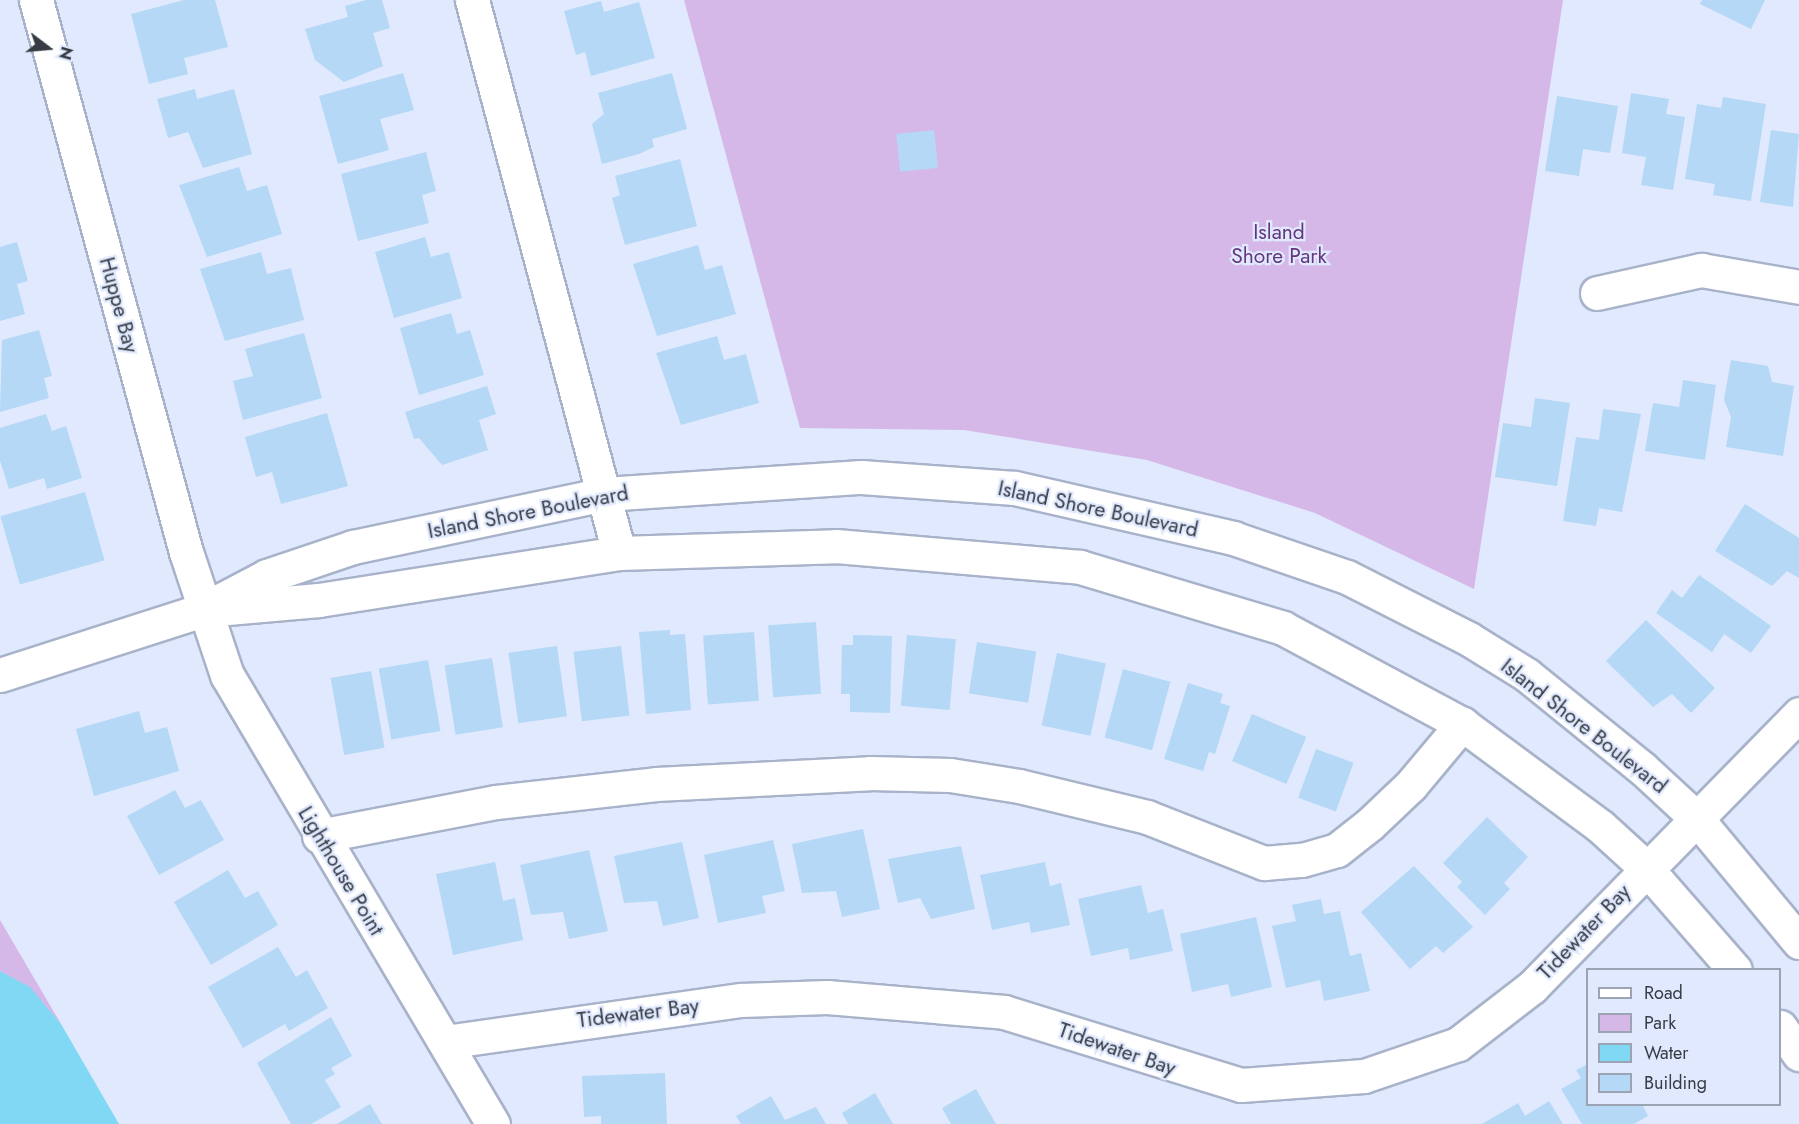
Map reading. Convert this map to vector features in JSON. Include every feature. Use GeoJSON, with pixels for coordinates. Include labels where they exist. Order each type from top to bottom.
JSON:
{"type":"FeatureCollection","features":[{"type":"Feature","properties":{"kind":"street","name":"Huppe Bay"},"geometry":{"type":"LineString","coordinates":[[36,0],[202,610]]}},
{"type":"Feature","properties":{"kind":"street"},"geometry":{"type":"LineString","coordinates":[[472,0],[619,553]]}},
{"type":"Feature","properties":{"kind":"street"},"geometry":{"type":"LineString","coordinates":[[1598,293],[1701,270],[1799,287]]}},
{"type":"Feature","properties":{"kind":"street","name":"Island Shore Boulevard"},"geometry":{"type":"LineString","coordinates":[[0,675],[202,610],[267,576],[353,547],[604,494],[802,479],[913,480],[1015,488],[1233,538],[1347,577],[1469,639],[1527,675],[1696,819],[1799,942]]}},
{"type":"Feature","properties":{"kind":"street","name":"Island Shore Boulevard"},"geometry":{"type":"LineString","coordinates":[[202,610],[319,600],[619,553],[836,546],[1080,567],[1283,628],[1462,724],[1600,826],[1646,868],[1735,968]]}},
{"type":"Feature","properties":{"kind":"street","name":"Lighthouse Point"},"geometry":{"type":"LineString","coordinates":[[202,610],[227,675],[319,836],[493,1124]]}},
{"type":"Feature","properties":{"kind":"street","name":"Tidewater Bay"},"geometry":{"type":"LineString","coordinates":[[445,1042],[729,1002],[827,997],[1004,1012],[1241,1085],[1364,1076],[1458,1044],[1532,987],[1799,714]]}},
{"type":"Feature","properties":{"kind":"street"},"geometry":{"type":"LineString","coordinates":[[319,836],[496,802],[599,790],[787,774],[870,772],[950,775],[1019,786],[1147,817],[1264,863],[1302,860],[1337,850],[1370,824],[1411,785],[1462,724]]}},
{"type":"Feature","properties":{"kind":"street"},"geometry":{"type":"LineString","coordinates":[[1781,1030],[1799,1054]]}},
{"type":"Feature","properties":{"kind":"green space","name":"Island Shore Park"},"geometry":{"type":"Polygon","coordinates":[[[684,0],[1563,0],[1474,589],[1315,513],[1147,460],[964,430],[800,428],[684,0]]]}},
{"type":"Feature","properties":{"kind":"green space"},"geometry":{"type":"Polygon","coordinates":[[[0,920],[61,1024],[30,988],[0,971],[0,920]]]}},
{"type":"Feature","properties":{"kind":"water"},"geometry":{"type":"Polygon","coordinates":[[[0,971],[30,987],[61,1024],[119,1124],[0,1124],[0,971]]]}},
{"type":"Feature","properties":{"kind":"building"},"geometry":{"type":"Polygon","coordinates":[[[184,0],[215,0],[228,47],[184,58],[188,74],[149,84],[131,14],[184,0]]]}},
{"type":"Feature","properties":{"kind":"building"},"geometry":{"type":"Polygon","coordinates":[[[366,0],[382,0],[390,28],[373,33],[383,66],[344,82],[315,60],[305,29],[348,17],[345,6],[366,0]]]}},
{"type":"Feature","properties":{"kind":"building"},"geometry":{"type":"Polygon","coordinates":[[[1702,0],[1765,0],[1751,29],[1700,4],[1702,0]]]}},
{"type":"Feature","properties":{"kind":"building"},"geometry":{"type":"Polygon","coordinates":[[[601,1],[604,12],[639,2],[655,58],[591,76],[585,52],[576,55],[564,11],[601,1]]]}},
{"type":"Feature","properties":{"kind":"building"},"geometry":{"type":"Polygon","coordinates":[[[403,73],[414,110],[380,119],[389,150],[338,164],[319,96],[403,73]]]}},
{"type":"Feature","properties":{"kind":"building"},"geometry":{"type":"Polygon","coordinates":[[[672,73],[687,129],[652,139],[654,147],[639,154],[602,164],[592,124],[604,114],[598,93],[672,73]]]}},
{"type":"Feature","properties":{"kind":"building"},"geometry":{"type":"Polygon","coordinates":[[[195,89],[197,99],[234,89],[252,154],[203,168],[188,132],[168,138],[157,99],[195,89]]]}},
{"type":"Feature","properties":{"kind":"building"},"geometry":{"type":"Polygon","coordinates":[[[1631,93],[1669,99],[1666,114],[1685,117],[1673,190],[1641,185],[1646,157],[1622,153],[1631,93]]]}},
{"type":"Feature","properties":{"kind":"building"},"geometry":{"type":"Polygon","coordinates":[[[1557,96],[1618,106],[1610,153],[1583,149],[1579,176],[1545,171],[1557,96]]]}},
{"type":"Feature","properties":{"kind":"building"},"geometry":{"type":"Polygon","coordinates":[[[1723,97],[1766,104],[1751,201],[1713,195],[1715,184],[1685,179],[1697,104],[1721,108],[1723,97]]]}},
{"type":"Feature","properties":{"kind":"building"},"geometry":{"type":"Polygon","coordinates":[[[934,130],[938,168],[900,172],[896,134],[934,130]]]}},
{"type":"Feature","properties":{"kind":"building"},"geometry":{"type":"Polygon","coordinates":[[[1771,130],[1799,134],[1793,207],[1760,202],[1771,130]]]}},
{"type":"Feature","properties":{"kind":"building"},"geometry":{"type":"Polygon","coordinates":[[[426,152],[436,191],[422,195],[429,223],[358,241],[341,174],[426,152]]]}},
{"type":"Feature","properties":{"kind":"building"},"geometry":{"type":"Polygon","coordinates":[[[680,159],[697,226],[625,245],[612,198],[620,195],[615,176],[680,159]]]}},
{"type":"Feature","properties":{"kind":"building"},"geometry":{"type":"Polygon","coordinates":[[[239,167],[247,191],[267,185],[282,234],[207,257],[179,185],[239,167]]]}},
{"type":"Feature","properties":{"kind":"building"},"geometry":{"type":"Polygon","coordinates":[[[425,237],[431,257],[449,252],[462,298],[394,318],[375,252],[425,237]]]}},
{"type":"Feature","properties":{"kind":"building"},"geometry":{"type":"Polygon","coordinates":[[[17,242],[28,281],[17,284],[25,314],[0,321],[0,247],[17,242]]]}},
{"type":"Feature","properties":{"kind":"building"},"geometry":{"type":"Polygon","coordinates":[[[698,245],[705,270],[722,265],[736,314],[657,336],[633,264],[698,245]]]}},
{"type":"Feature","properties":{"kind":"building"},"geometry":{"type":"Polygon","coordinates":[[[261,252],[267,274],[291,268],[304,320],[225,341],[200,269],[261,252]]]}},
{"type":"Feature","properties":{"kind":"building"},"geometry":{"type":"Polygon","coordinates":[[[451,313],[457,334],[470,330],[484,375],[419,395],[400,328],[451,313]]]}},
{"type":"Feature","properties":{"kind":"building"},"geometry":{"type":"Polygon","coordinates":[[[39,330],[52,376],[44,378],[49,398],[0,412],[2,340],[39,330]]]}},
{"type":"Feature","properties":{"kind":"building"},"geometry":{"type":"Polygon","coordinates":[[[304,333],[322,398],[243,420],[233,381],[253,376],[245,349],[304,333]]]}},
{"type":"Feature","properties":{"kind":"building"},"geometry":{"type":"Polygon","coordinates":[[[717,336],[724,360],[746,354],[759,403],[681,425],[656,353],[717,336]]]}},
{"type":"Feature","properties":{"kind":"building"},"geometry":{"type":"Polygon","coordinates":[[[1731,360],[1768,366],[1772,382],[1794,386],[1783,456],[1726,447],[1731,417],[1724,400],[1731,360]]]}},
{"type":"Feature","properties":{"kind":"building"},"geometry":{"type":"Polygon","coordinates":[[[1683,380],[1716,385],[1705,460],[1645,451],[1653,403],[1679,407],[1683,380]]]}},
{"type":"Feature","properties":{"kind":"building"},"geometry":{"type":"Polygon","coordinates":[[[487,386],[496,414],[479,420],[488,450],[442,465],[419,438],[414,439],[405,412],[487,386]]]}},
{"type":"Feature","properties":{"kind":"building"},"geometry":{"type":"Polygon","coordinates":[[[1535,398],[1570,403],[1557,486],[1495,477],[1503,423],[1531,427],[1535,398]]]}},
{"type":"Feature","properties":{"kind":"building"},"geometry":{"type":"Polygon","coordinates":[[[1603,409],[1641,414],[1622,512],[1599,508],[1596,526],[1563,521],[1576,437],[1599,440],[1603,409]]]}},
{"type":"Feature","properties":{"kind":"building"},"geometry":{"type":"Polygon","coordinates":[[[327,413],[348,486],[281,504],[272,472],[256,477],[245,437],[327,413]]]}},
{"type":"Feature","properties":{"kind":"building"},"geometry":{"type":"Polygon","coordinates":[[[46,414],[52,431],[66,426],[82,478],[47,489],[44,478],[9,489],[0,461],[0,428],[46,414]]]}},
{"type":"Feature","properties":{"kind":"building"},"geometry":{"type":"Polygon","coordinates":[[[85,492],[105,560],[20,585],[0,516],[85,492]]]}},
{"type":"Feature","properties":{"kind":"building"},"geometry":{"type":"Polygon","coordinates":[[[1745,504],[1799,538],[1799,578],[1787,571],[1772,586],[1715,551],[1745,504]]]}},
{"type":"Feature","properties":{"kind":"building"},"geometry":{"type":"Polygon","coordinates":[[[1699,575],[1771,626],[1751,653],[1724,634],[1712,652],[1656,613],[1672,590],[1682,598],[1699,575]]]}},
{"type":"Feature","properties":{"kind":"building"},"geometry":{"type":"Polygon","coordinates":[[[1646,620],[1715,688],[1691,713],[1672,694],[1653,707],[1606,661],[1646,620]]]}},
{"type":"Feature","properties":{"kind":"building"},"geometry":{"type":"Polygon","coordinates":[[[816,622],[821,694],[773,697],[768,625],[816,622]]]}},
{"type":"Feature","properties":{"kind":"building"},"geometry":{"type":"Polygon","coordinates":[[[670,630],[670,635],[685,634],[691,710],[646,714],[639,632],[670,630]]]}},
{"type":"Feature","properties":{"kind":"building"},"geometry":{"type":"Polygon","coordinates":[[[754,632],[759,701],[708,704],[703,636],[754,632]]]}},
{"type":"Feature","properties":{"kind":"building"},"geometry":{"type":"Polygon","coordinates":[[[853,635],[892,636],[890,713],[850,712],[850,694],[841,694],[842,645],[853,645],[853,635]]]}},
{"type":"Feature","properties":{"kind":"building"},"geometry":{"type":"Polygon","coordinates":[[[907,635],[956,639],[950,710],[901,706],[907,635]]]}},
{"type":"Feature","properties":{"kind":"building"},"geometry":{"type":"Polygon","coordinates":[[[977,642],[1036,651],[1028,703],[969,693],[977,642]]]}},
{"type":"Feature","properties":{"kind":"building"},"geometry":{"type":"Polygon","coordinates":[[[557,646],[567,716],[518,723],[508,653],[557,646]]]}},
{"type":"Feature","properties":{"kind":"building"},"geometry":{"type":"Polygon","coordinates":[[[621,646],[630,715],[582,721],[573,652],[621,646]]]}},
{"type":"Feature","properties":{"kind":"building"},"geometry":{"type":"Polygon","coordinates":[[[1057,653],[1106,663],[1091,736],[1042,725],[1057,653]]]}},
{"type":"Feature","properties":{"kind":"building"},"geometry":{"type":"Polygon","coordinates":[[[492,658],[503,727],[456,735],[445,666],[492,658]]]}},
{"type":"Feature","properties":{"kind":"building"},"geometry":{"type":"Polygon","coordinates":[[[428,660],[441,731],[391,740],[379,669],[428,660]]]}},
{"type":"Feature","properties":{"kind":"building"},"geometry":{"type":"Polygon","coordinates":[[[1123,669],[1170,682],[1152,750],[1105,738],[1123,669]]]}},
{"type":"Feature","properties":{"kind":"building"},"geometry":{"type":"Polygon","coordinates":[[[371,671],[385,748],[344,755],[331,678],[371,671]]]}},
{"type":"Feature","properties":{"kind":"building"},"geometry":{"type":"Polygon","coordinates":[[[1188,683],[1223,694],[1220,703],[1230,706],[1215,754],[1209,752],[1203,771],[1164,759],[1188,683]]]}},
{"type":"Feature","properties":{"kind":"building"},"geometry":{"type":"Polygon","coordinates":[[[139,711],[145,733],[167,727],[179,771],[94,796],[76,729],[139,711]]]}},
{"type":"Feature","properties":{"kind":"building"},"geometry":{"type":"Polygon","coordinates":[[[1252,714],[1306,737],[1286,784],[1232,761],[1252,714]]]}},
{"type":"Feature","properties":{"kind":"building"},"geometry":{"type":"Polygon","coordinates":[[[1316,749],[1354,763],[1336,812],[1298,798],[1316,749]]]}},
{"type":"Feature","properties":{"kind":"building"},"geometry":{"type":"Polygon","coordinates":[[[175,790],[185,808],[201,800],[224,840],[159,875],[127,816],[175,790]]]}},
{"type":"Feature","properties":{"kind":"building"},"geometry":{"type":"Polygon","coordinates":[[[1487,817],[1528,857],[1504,883],[1510,889],[1485,915],[1457,887],[1462,882],[1443,863],[1487,817]]]}},
{"type":"Feature","properties":{"kind":"building"},"geometry":{"type":"Polygon","coordinates":[[[863,829],[880,909],[842,917],[836,891],[802,893],[792,844],[863,829]]]}},
{"type":"Feature","properties":{"kind":"building"},"geometry":{"type":"Polygon","coordinates":[[[773,840],[785,891],[762,896],[766,913],[718,923],[704,855],[773,840]]]}},
{"type":"Feature","properties":{"kind":"building"},"geometry":{"type":"Polygon","coordinates":[[[682,842],[699,918],[663,926],[657,901],[624,903],[614,856],[682,842]]]}},
{"type":"Feature","properties":{"kind":"building"},"geometry":{"type":"Polygon","coordinates":[[[961,846],[975,909],[931,919],[920,898],[898,903],[888,859],[961,846]]]}},
{"type":"Feature","properties":{"kind":"building"},"geometry":{"type":"Polygon","coordinates":[[[589,850],[608,931],[569,939],[563,912],[531,915],[520,865],[589,850]]]}},
{"type":"Feature","properties":{"kind":"building"},"geometry":{"type":"Polygon","coordinates":[[[495,862],[503,901],[515,898],[523,940],[453,955],[436,874],[495,862]]]}},
{"type":"Feature","properties":{"kind":"building"},"geometry":{"type":"Polygon","coordinates":[[[1045,862],[1050,886],[1061,883],[1070,925],[1031,933],[1029,922],[992,930],[980,875],[1045,862]]]}},
{"type":"Feature","properties":{"kind":"building"},"geometry":{"type":"Polygon","coordinates":[[[1414,866],[1473,927],[1443,953],[1436,946],[1410,969],[1361,912],[1414,866]]]}},
{"type":"Feature","properties":{"kind":"building"},"geometry":{"type":"Polygon","coordinates":[[[228,870],[245,898],[258,891],[278,925],[211,965],[174,902],[228,870]]]}},
{"type":"Feature","properties":{"kind":"building"},"geometry":{"type":"Polygon","coordinates":[[[1141,885],[1148,913],[1163,909],[1173,951],[1130,960],[1128,948],[1091,956],[1078,899],[1141,885]]]}},
{"type":"Feature","properties":{"kind":"building"},"geometry":{"type":"Polygon","coordinates":[[[1321,899],[1324,914],[1340,911],[1350,956],[1361,953],[1370,991],[1324,1001],[1320,980],[1286,988],[1272,926],[1296,921],[1292,905],[1321,899]]]}},
{"type":"Feature","properties":{"kind":"building"},"geometry":{"type":"Polygon","coordinates":[[[1256,917],[1272,987],[1231,997],[1228,984],[1192,992],[1180,934],[1256,917]]]}},
{"type":"Feature","properties":{"kind":"building"},"geometry":{"type":"Polygon","coordinates":[[[278,947],[296,977],[307,970],[328,1008],[289,1031],[285,1024],[243,1048],[208,987],[278,947]]]}},
{"type":"Feature","properties":{"kind":"building"},"geometry":{"type":"Polygon","coordinates":[[[331,1017],[352,1056],[331,1068],[335,1074],[325,1080],[341,1107],[311,1124],[291,1124],[257,1063],[331,1017]]]}},
{"type":"Feature","properties":{"kind":"building"},"geometry":{"type":"Polygon","coordinates":[[[1586,1065],[1586,1106],[1643,1106],[1648,1116],[1634,1124],[1582,1124],[1561,1089],[1581,1078],[1576,1070],[1586,1065]]]}},
{"type":"Feature","properties":{"kind":"building"},"geometry":{"type":"Polygon","coordinates":[[[665,1073],[667,1124],[601,1124],[601,1116],[584,1117],[582,1076],[665,1073]]]}},
{"type":"Feature","properties":{"kind":"building"},"geometry":{"type":"Polygon","coordinates":[[[976,1089],[996,1124],[951,1124],[942,1108],[976,1089]]]}},
{"type":"Feature","properties":{"kind":"building"},"geometry":{"type":"Polygon","coordinates":[[[875,1093],[893,1124],[848,1124],[842,1113],[875,1093]]]}},
{"type":"Feature","properties":{"kind":"building"},"geometry":{"type":"Polygon","coordinates":[[[771,1096],[785,1120],[816,1107],[826,1124],[741,1124],[736,1116],[771,1096]]]}},
{"type":"Feature","properties":{"kind":"building"},"geometry":{"type":"Polygon","coordinates":[[[1549,1101],[1563,1124],[1482,1124],[1518,1103],[1525,1116],[1549,1101]]]}},
{"type":"Feature","properties":{"kind":"building"},"geometry":{"type":"Polygon","coordinates":[[[370,1104],[382,1124],[337,1124],[370,1104]]]}}]}
